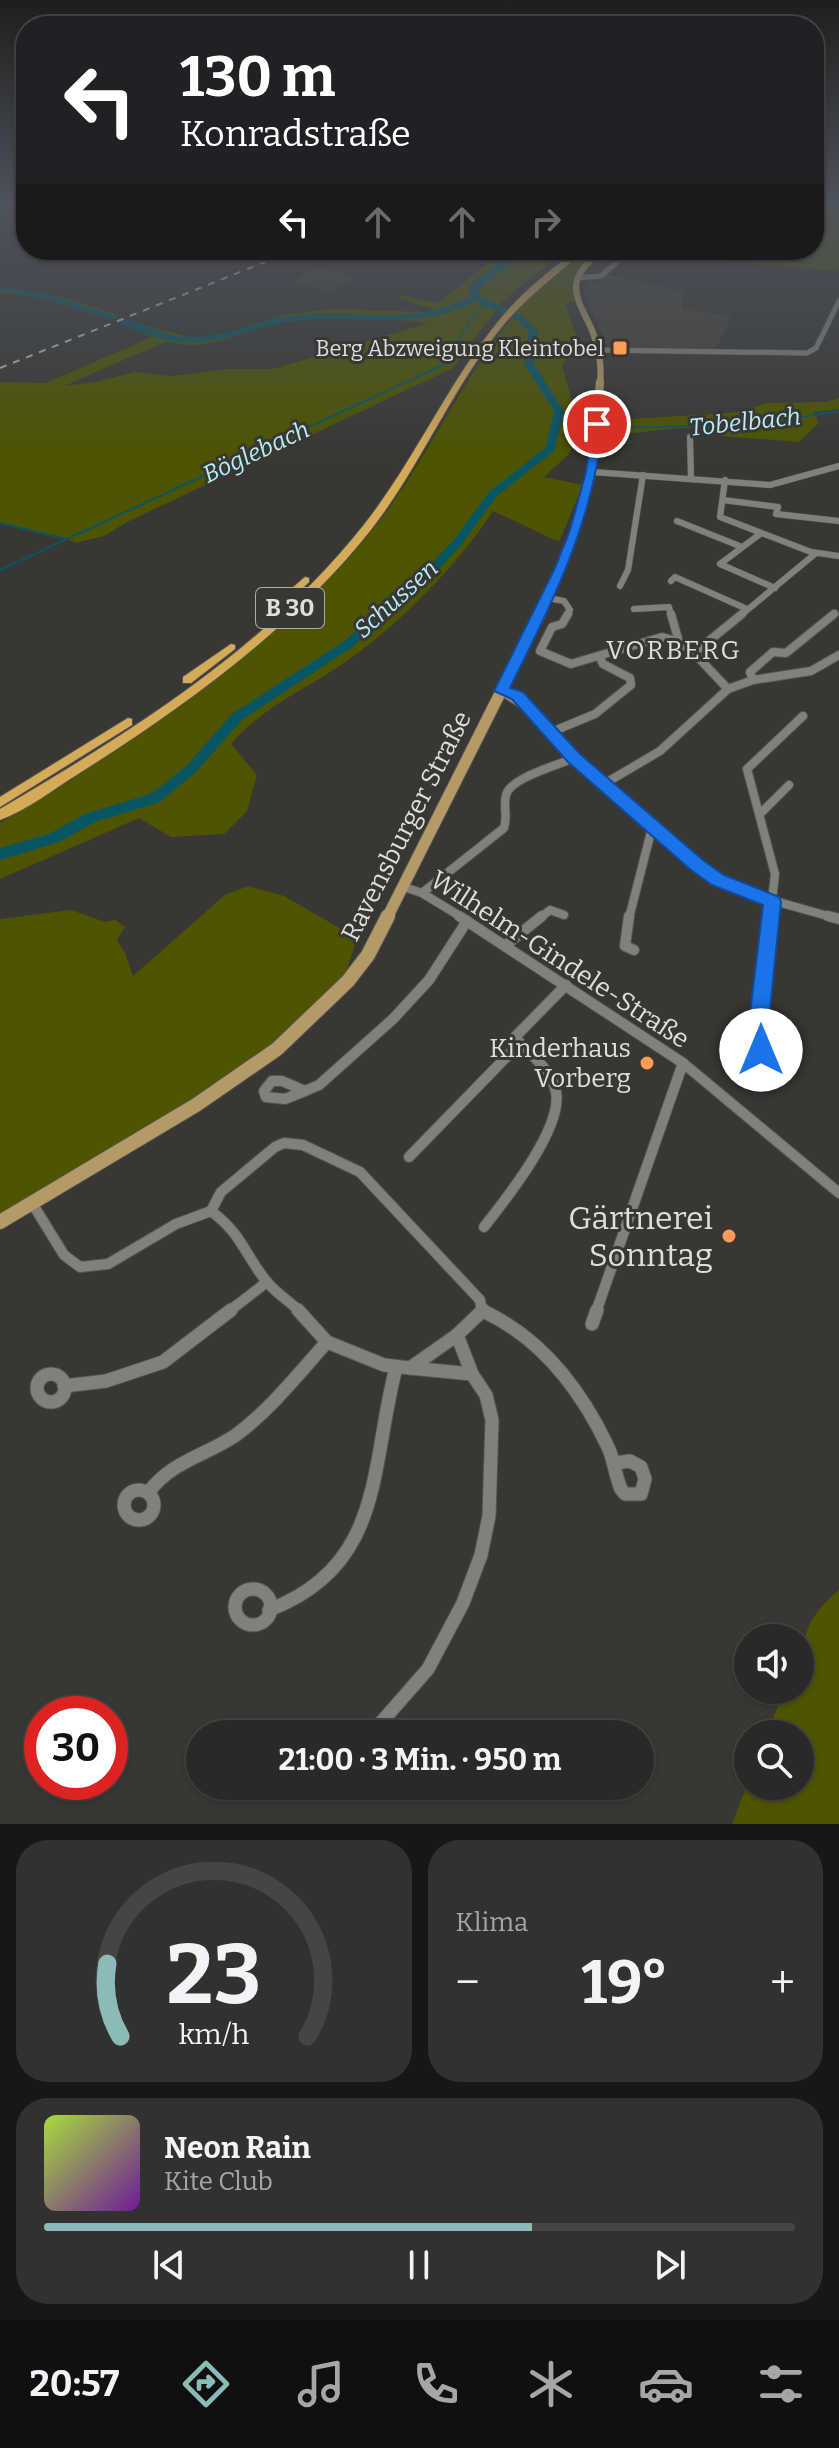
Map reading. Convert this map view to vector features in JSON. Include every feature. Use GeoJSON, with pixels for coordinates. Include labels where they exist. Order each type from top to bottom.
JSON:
{"type":"FeatureCollection","features":[{"type":"Feature","properties":{"kind":"highway","name":"B 30"},"geometry":{"type":"LineString","coordinates":[[0,803],[101,741],[171,693],[245,636],[281,603],[337,546],[380,494],[498,322],[530,289]]}},
{"type":"Feature","properties":{"kind":"highway","name":"B 30"},"geometry":{"type":"LineString","coordinates":[[512,306],[532,289]]}},
{"type":"Feature","properties":{"kind":"highway","name":"B 30"},"geometry":{"type":"LineString","coordinates":[[0,815],[110,747],[181,697],[292,607],[364,530],[390,496],[498,322]]}},
{"type":"Feature","properties":{"kind":"main road","name":"Ravensburger Straße"},"geometry":{"type":"LineString","coordinates":[[0,1222],[185,1112],[296,1035],[354,976],[379,937],[548,598],[576,530],[592,472],[602,381],[599,350],[578,299],[578,289]]}},
{"type":"Feature","properties":{"kind":"street"},"geometry":{"type":"LineString","coordinates":[[599,350],[804,354],[816,348],[839,301]]}},
{"type":"Feature","properties":{"kind":"street"},"geometry":{"type":"LineString","coordinates":[[690,437],[691,478]]}},
{"type":"Feature","properties":{"kind":"street"},"geometry":{"type":"LineString","coordinates":[[592,472],[780,485],[820,468],[839,466]]}},
{"type":"Feature","properties":{"kind":"street"},"geometry":{"type":"LineString","coordinates":[[620,586],[628,570],[643,475]]}},
{"type":"Feature","properties":{"kind":"street"},"geometry":{"type":"LineString","coordinates":[[725,480],[720,517],[816,553],[839,556]]}},
{"type":"Feature","properties":{"kind":"street"},"geometry":{"type":"LineString","coordinates":[[723,500],[778,507],[776,514],[839,521]]}},
{"type":"Feature","properties":{"kind":"street"},"geometry":{"type":"LineString","coordinates":[[677,521],[742,547]]}},
{"type":"Feature","properties":{"kind":"street"},"geometry":{"type":"LineString","coordinates":[[760,534],[720,564],[775,588]]}},
{"type":"Feature","properties":{"kind":"street"},"geometry":{"type":"LineString","coordinates":[[694,653],[816,553]]}},
{"type":"Feature","properties":{"kind":"street"},"geometry":{"type":"LineString","coordinates":[[671,581],[675,577],[747,609]]}},
{"type":"Feature","properties":{"kind":"street"},"geometry":{"type":"LineString","coordinates":[[548,598],[564,601],[570,610],[562,624],[552,627],[540,651],[571,664],[594,656],[600,658],[603,664],[630,678],[631,685],[591,716],[549,733]]}},
{"type":"Feature","properties":{"kind":"street"},"geometry":{"type":"LineString","coordinates":[[634,609],[669,607],[679,642]]}},
{"type":"Feature","properties":{"kind":"street"},"geometry":{"type":"LineString","coordinates":[[753,680],[750,672],[773,652],[786,653],[835,613]]}},
{"type":"Feature","properties":{"kind":"street"},"geometry":{"type":"LineString","coordinates":[[600,658],[613,650],[662,637],[679,642],[694,653],[728,689]]}},
{"type":"Feature","properties":{"kind":"street"},"geometry":{"type":"LineString","coordinates":[[604,784],[628,773],[660,751],[728,689],[753,680],[811,671],[839,655]]}},
{"type":"Feature","properties":{"kind":"street"},"geometry":{"type":"LineString","coordinates":[[501,691],[517,696],[574,758],[652,828],[718,880],[772,902],[839,919]]}},
{"type":"Feature","properties":{"kind":"street"},"geometry":{"type":"LineString","coordinates":[[761,1050],[757,1039],[775,874],[747,769],[803,716]]}},
{"type":"Feature","properties":{"kind":"street"},"geometry":{"type":"LineString","coordinates":[[422,893],[504,828],[508,817],[506,795],[515,782],[574,758]]}},
{"type":"Feature","properties":{"kind":"street"},"geometry":{"type":"LineString","coordinates":[[760,814],[789,785]]}},
{"type":"Feature","properties":{"kind":"street"},"geometry":{"type":"LineString","coordinates":[[634,950],[625,946],[626,934],[647,835],[652,828]]}},
{"type":"Feature","properties":{"kind":"street","name":"Wilhelm-Gindele-Straße"},"geometry":{"type":"LineString","coordinates":[[404,887],[422,893],[506,945],[683,1063],[839,1193]]}},
{"type":"Feature","properties":{"kind":"street"},"geometry":{"type":"LineString","coordinates":[[506,945],[550,910],[564,915]]}},
{"type":"Feature","properties":{"kind":"street"},"geometry":{"type":"LineString","coordinates":[[305,1091],[319,1085],[406,1005],[429,980],[467,921]]}},
{"type":"Feature","properties":{"kind":"street"},"geometry":{"type":"LineString","coordinates":[[484,1227],[503,1204],[543,1141],[557,1099],[546,1070],[515,1037],[566,985]]}},
{"type":"Feature","properties":{"kind":"street"},"geometry":{"type":"LineString","coordinates":[[409,1157],[520,1043]]}},
{"type":"Feature","properties":{"kind":"street"},"geometry":{"type":"LineString","coordinates":[[592,1324],[683,1063]]}},
{"type":"Feature","properties":{"kind":"street"},"geometry":{"type":"LineString","coordinates":[[32,1203],[67,1260],[85,1268],[110,1263],[179,1223],[211,1211],[221,1192],[275,1147],[284,1143],[303,1145],[360,1172],[480,1300],[483,1311],[522,1333],[549,1358],[582,1403],[615,1463]]}},
{"type":"Feature","properties":{"kind":"street"},"geometry":{"type":"LineString","coordinates":[[211,1211],[228,1224],[246,1246],[267,1282],[313,1323],[327,1342],[403,1368],[472,1374]]}},
{"type":"Feature","properties":{"kind":"street"},"geometry":{"type":"LineString","coordinates":[[64,1386],[106,1381],[163,1362],[267,1282]]}},
{"type":"Feature","properties":{"kind":"street"},"geometry":{"type":"LineString","coordinates":[[269,1610],[289,1604],[329,1573],[363,1520],[372,1494],[387,1397],[403,1368],[457,1335],[483,1311]]}},
{"type":"Feature","properties":{"kind":"street"},"geometry":{"type":"LineString","coordinates":[[384,1720],[430,1665],[469,1588],[489,1515],[486,1497],[492,1446],[488,1395],[472,1374],[457,1335]]}},
{"type":"Feature","properties":{"kind":"street"},"geometry":{"type":"LineString","coordinates":[[149,1492],[155,1481],[166,1473],[224,1443],[258,1415],[327,1342]]}},
{"type":"Feature","properties":{"kind":"shaded area"},"geometry":{"type":"Polygon","coordinates":[[[0,289],[13,289],[62,297],[119,315],[106,318],[44,299],[0,292],[0,289]]]}},
{"type":"Feature","properties":{"kind":"shaded area"},"geometry":{"type":"Polygon","coordinates":[[[455,289],[518,289],[502,302],[453,368],[127,522],[104,536],[76,543],[59,536],[0,524],[0,382],[46,383],[152,337],[120,323],[128,321],[193,338],[225,333],[284,315],[331,309],[431,312],[433,309],[399,298],[401,295],[438,303],[455,289]],[[369,317],[294,320],[199,345],[167,341],[64,386],[135,372],[171,376],[228,369],[273,369],[429,323],[369,317]]]}},
{"type":"Feature","properties":{"kind":"shaded area"},"geometry":{"type":"Polygon","coordinates":[[[539,289],[579,289],[578,299],[565,304],[580,345],[562,365],[576,415],[616,420],[740,412],[766,403],[825,402],[839,398],[839,409],[814,412],[819,423],[799,442],[697,434],[692,428],[578,438],[568,455],[544,477],[583,485],[559,542],[493,511],[462,553],[404,615],[341,665],[269,710],[231,744],[257,775],[247,811],[224,834],[171,837],[139,818],[0,879],[0,823],[101,761],[198,693],[289,618],[332,576],[391,505],[479,363],[539,289]]]}},
{"type":"Feature","properties":{"kind":"shaded area"},"geometry":{"type":"Polygon","coordinates":[[[585,289],[673,289],[682,291],[682,309],[731,316],[715,352],[608,348],[585,289]]]}},
{"type":"Feature","properties":{"kind":"shaded area"},"geometry":{"type":"Polygon","coordinates":[[[248,886],[284,896],[357,938],[339,994],[296,1035],[0,1223],[0,919],[71,910],[105,922],[115,920],[125,927],[117,940],[133,976],[225,895],[248,886]]]}},
{"type":"Feature","properties":{"kind":"shaded area"},"geometry":{"type":"Polygon","coordinates":[[[839,1590],[839,1824],[732,1824],[741,1800],[814,1800],[814,1720],[772,1720],[779,1704],[814,1704],[814,1624],[811,1624],[839,1590]]]}},
{"type":"Feature","properties":{"kind":"water"},"geometry":{"type":"Polygon","coordinates":[[[480,289],[481,298],[498,306],[494,310],[477,302],[469,291],[480,289]]]}},
{"type":"Feature","properties":{"kind":"waterway"},"geometry":{"type":"LineString","coordinates":[[6,289],[52,298],[114,317]]}},
{"type":"Feature","properties":{"kind":"waterway"},"geometry":{"type":"LineString","coordinates":[[122,321],[170,338],[201,340],[296,318],[413,318],[457,308],[476,297]]}},
{"type":"Feature","properties":{"kind":"waterway","name":"Schussen"},"geometry":{"type":"LineString","coordinates":[[0,854],[54,838],[90,818],[155,798],[191,769],[237,717],[347,645],[424,578],[457,543],[493,494],[550,449],[559,411],[529,364],[534,331],[521,319],[479,300]]}},
{"type":"Feature","properties":{"kind":"waterway","name":"Böglebach"},"geometry":{"type":"LineString","coordinates":[[0,570],[443,365],[472,318],[486,304]]}},
{"type":"Feature","properties":{"kind":"waterway","name":"Tobelbach"},"geometry":{"type":"LineString","coordinates":[[604,428],[752,425],[839,411]]}},
{"type":"Feature","properties":{"kind":"waterway","name":"Tobelbach"},"geometry":{"type":"LineString","coordinates":[[557,426],[589,428]]}},
{"type":"Feature","properties":{"kind":"waterway"},"geometry":{"type":"LineString","coordinates":[[0,523],[66,539]]}},
{"type":"Feature","properties":{"kind":"railway"},"geometry":{"type":"LineString","coordinates":[[0,368],[197,289]]}},
{"type":"Feature","properties":{"kind":"place","name":"Berg Abzweigung Kleintobel"},"geometry":{"type":"Point","coordinates":[620,348]}},
{"type":"Feature","properties":{"kind":"place","name":"Kinderhaus Vorberg"},"geometry":{"type":"Point","coordinates":[647,1063]}},
{"type":"Feature","properties":{"kind":"place","name":"Gärtnerei Sonntag"},"geometry":{"type":"Point","coordinates":[729,1236]}},
{"type":"Feature","properties":{"kind":"district","name":"VORBERG"},"geometry":{"type":"Point","coordinates":[674,650]}},
{"type":"Feature","properties":{"kind":"route"},"geometry":{"type":"LineString","coordinates":[[597,424],[592,472],[576,530],[562,568],[501,691],[517,696],[574,758],[697,866],[718,880],[772,902],[757,1039],[761,1050]]}}]}
